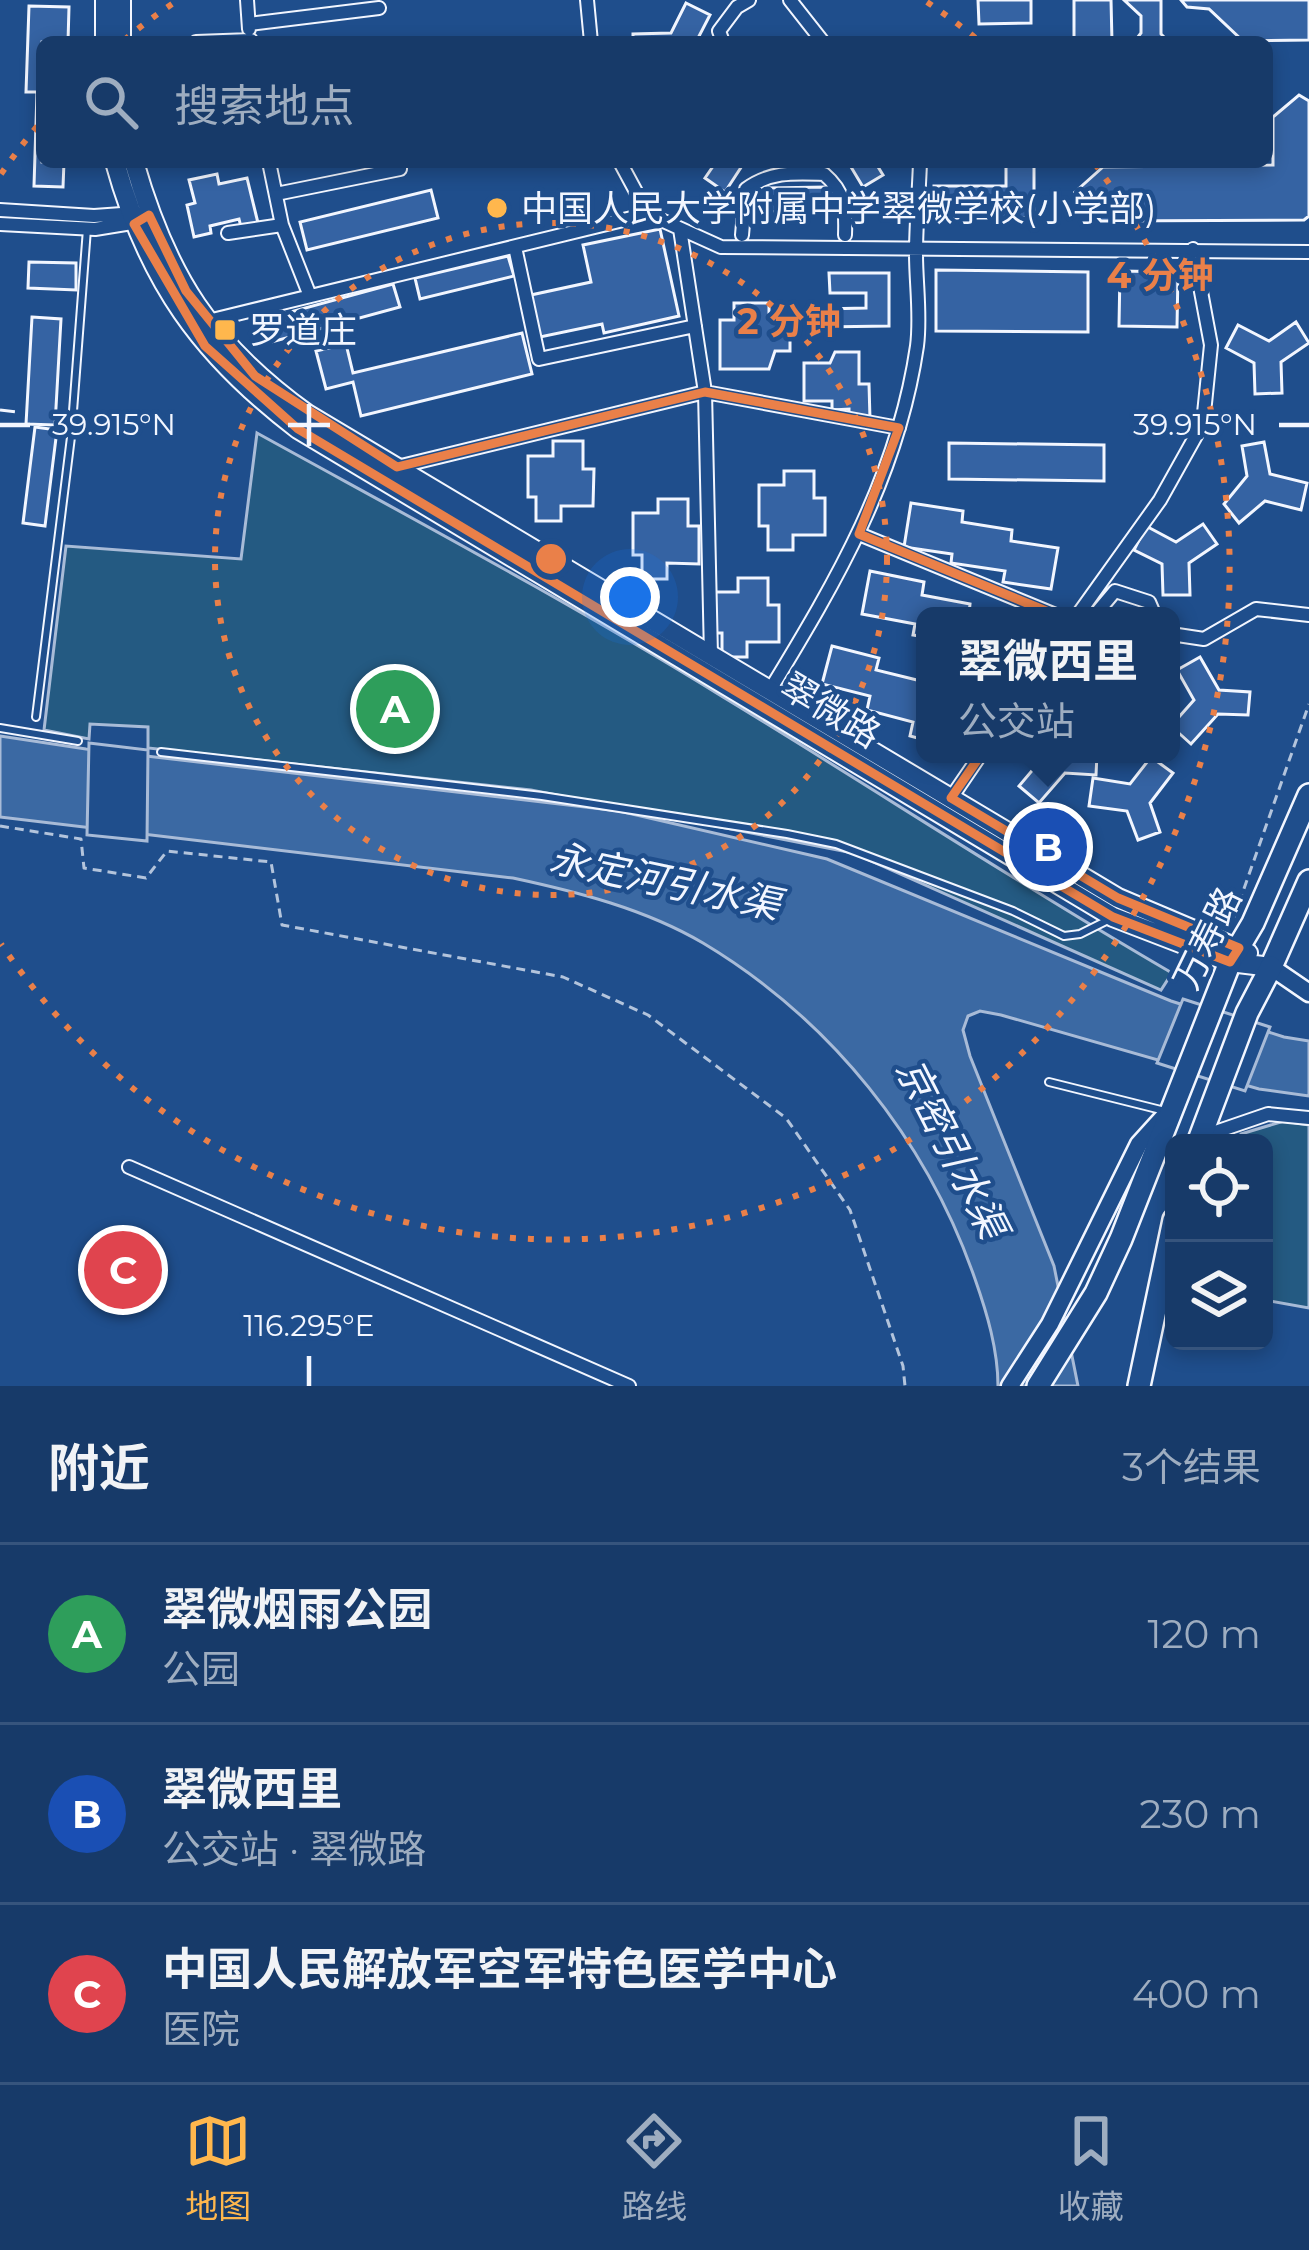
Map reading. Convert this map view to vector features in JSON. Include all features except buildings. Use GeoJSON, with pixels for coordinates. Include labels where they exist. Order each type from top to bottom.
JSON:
{"type":"FeatureCollection","features":[{"type":"Feature","properties":{"kind":"main road"},"geometry":{"type":"LineString","coordinates":[[104,36],[105,0]]}},
{"type":"Feature","properties":{"kind":"main road"},"geometry":{"type":"LineString","coordinates":[[121,0],[121,36]]}},
{"type":"Feature","properties":{"kind":"main road","name":"翠微路"},"geometry":{"type":"LineString","coordinates":[[118,168],[171,298],[205,346],[248,391],[298,428],[1113,917],[1271,967]]}},
{"type":"Feature","properties":{"kind":"main road","name":"翠微路"},"geometry":{"type":"LineString","coordinates":[[134,168],[138,217],[186,291],[255,376],[308,414],[1118,898],[1234,955]]}},
{"type":"Feature","properties":{"kind":"main road","name":"万寿路"},"geometry":{"type":"LineString","coordinates":[[1038,1386],[1096,1293],[1212,999],[1253,923],[1309,795]]}},
{"type":"Feature","properties":{"kind":"main road","name":"万寿路"},"geometry":{"type":"LineString","coordinates":[[1201,1134],[1246,1013],[1309,880]]}},
{"type":"Feature","properties":{"kind":"main road"},"geometry":{"type":"LineString","coordinates":[[1141,1382],[1170,1242]]}},
{"type":"Feature","properties":{"kind":"street"},"geometry":{"type":"LineString","coordinates":[[247,0],[250,36]]}},
{"type":"Feature","properties":{"kind":"street"},"geometry":{"type":"LineString","coordinates":[[587,0],[590,36]]}},
{"type":"Feature","properties":{"kind":"street"},"geometry":{"type":"LineString","coordinates":[[721,36],[719,31],[737,8],[749,0]]}},
{"type":"Feature","properties":{"kind":"street"},"geometry":{"type":"LineString","coordinates":[[790,0],[818,36]]}},
{"type":"Feature","properties":{"kind":"street"},"geometry":{"type":"LineString","coordinates":[[249,23],[379,8]]}},
{"type":"Feature","properties":{"kind":"street"},"geometry":{"type":"LineString","coordinates":[[270,168],[283,225],[310,296]]}},
{"type":"Feature","properties":{"kind":"street"},"geometry":{"type":"LineString","coordinates":[[623,168],[647,214],[721,248],[1309,252]]}},
{"type":"Feature","properties":{"kind":"street"},"geometry":{"type":"LineString","coordinates":[[742,235],[746,189],[765,175],[791,168]]}},
{"type":"Feature","properties":{"kind":"street"},"geometry":{"type":"LineString","coordinates":[[799,168],[824,174],[841,189],[845,235]]}},
{"type":"Feature","properties":{"kind":"street"},"geometry":{"type":"LineString","coordinates":[[770,690],[872,509],[899,428],[918,342],[920,168]]}},
{"type":"Feature","properties":{"kind":"street"},"geometry":{"type":"LineString","coordinates":[[276,194],[400,169]]}},
{"type":"Feature","properties":{"kind":"street"},"geometry":{"type":"LineString","coordinates":[[0,210],[138,217]]}},
{"type":"Feature","properties":{"kind":"street"},"geometry":{"type":"LineString","coordinates":[[208,321],[647,214]]}},
{"type":"Feature","properties":{"kind":"street"},"geometry":{"type":"LineString","coordinates":[[0,224],[87,229],[138,217]]}},
{"type":"Feature","properties":{"kind":"street"},"geometry":{"type":"LineString","coordinates":[[228,233],[283,225]]}},
{"type":"Feature","properties":{"kind":"street"},"geometry":{"type":"LineString","coordinates":[[680,229],[705,392],[711,655]]}},
{"type":"Feature","properties":{"kind":"street"},"geometry":{"type":"LineString","coordinates":[[514,247],[539,359],[695,326]]}},
{"type":"Feature","properties":{"kind":"street"},"geometry":{"type":"LineString","coordinates":[[1083,607],[1160,500],[1203,423],[1211,344],[1193,249]]}},
{"type":"Feature","properties":{"kind":"street"},"geometry":{"type":"LineString","coordinates":[[398,467],[705,392],[899,428]]}},
{"type":"Feature","properties":{"kind":"street"},"geometry":{"type":"LineString","coordinates":[[859,533],[1036,607]]}},
{"type":"Feature","properties":{"kind":"street"},"geometry":{"type":"LineString","coordinates":[[1101,607],[1114,591],[1150,607]]}},
{"type":"Feature","properties":{"kind":"street"},"geometry":{"type":"LineString","coordinates":[[1180,635],[1204,639],[1256,609],[1309,615]]}},
{"type":"Feature","properties":{"kind":"street"},"geometry":{"type":"LineString","coordinates":[[951,798],[975,763]]}},
{"type":"Feature","properties":{"kind":"street"},"geometry":{"type":"LineString","coordinates":[[1271,967],[1309,993]]}},
{"type":"Feature","properties":{"kind":"street","name":"万寿路"},"geometry":{"type":"LineString","coordinates":[[1010,1386],[1050,1324],[1139,1144],[1168,1112]]}},
{"type":"Feature","properties":{"kind":"street"},"geometry":{"type":"LineString","coordinates":[[1215,1134],[1268,1114],[1309,1118]]}},
{"type":"Feature","properties":{"kind":"street"},"geometry":{"type":"LineString","coordinates":[[129,1167],[629,1386]]}},
{"type":"Feature","properties":{"kind":"lane"},"geometry":{"type":"LineString","coordinates":[[36,717],[71,437],[87,229]]}},
{"type":"Feature","properties":{"kind":"lane"},"geometry":{"type":"LineString","coordinates":[[0,728],[78,741]]}},
{"type":"Feature","properties":{"kind":"lane"},"geometry":{"type":"LineString","coordinates":[[161,752],[542,796],[836,844],[1013,911],[1064,936],[1080,934],[1113,917]]}},
{"type":"Feature","properties":{"kind":"lane"},"geometry":{"type":"LineString","coordinates":[[1049,1082],[1168,1112]]}},
{"type":"Feature","properties":{"kind":"path"},"geometry":{"type":"LineString","coordinates":[[1234,955],[1233,914],[1309,704]]}},
{"type":"Feature","properties":{"kind":"path"},"geometry":{"type":"LineString","coordinates":[[0,826],[81,839],[84,868],[146,878],[167,850],[271,862],[282,925],[563,977],[648,1015],[786,1118],[850,1210],[903,1366],[905,1386]]}},
{"type":"Feature","properties":{"kind":"highlighted area"},"geometry":{"type":"Polygon","coordinates":[[[149,215],[186,291],[255,376],[397,467],[705,392],[899,428],[859,534],[1073,622],[951,798],[1118,898],[1239,948],[1230,962],[1113,917],[298,429],[205,346],[134,224],[149,215]]]}},
{"type":"Feature","properties":{"kind":"shaded area"},"geometry":{"type":"Polygon","coordinates":[[[257,433],[666,662],[1172,973],[1161,990],[853,853],[531,790],[148,748],[148,727],[90,724],[89,739],[44,730],[66,546],[241,559],[257,433]]]}},
{"type":"Feature","properties":{"kind":"shaded area"},"geometry":{"type":"Polygon","coordinates":[[[1284,1121],[1309,1125],[1309,1308],[1273,1302],[1273,1134],[1241,1134],[1284,1121]]]}},
{"type":"Feature","properties":{"kind":"water"},"geometry":{"type":"Polygon","coordinates":[[[0,736],[619,811],[827,859],[1171,1001],[1309,1041],[1309,1096],[1259,1089],[1001,1015],[980,1011],[968,1016],[963,1030],[970,1056],[1054,1266],[1078,1386],[998,1386],[991,1332],[975,1279],[955,1228],[901,1132],[832,1046],[792,1008],[703,943],[611,903],[513,878],[0,817],[0,736]]]}},
{"type":"Feature","properties":{"kind":"pier"},"geometry":{"type":"Polygon","coordinates":[[[89,743],[148,750],[147,841],[87,835],[89,743]]]}},
{"type":"Feature","properties":{"kind":"pier"},"geometry":{"type":"Polygon","coordinates":[[[1183,999],[1270,1027],[1245,1091],[1157,1063],[1183,999]]]}},
{"type":"Feature","properties":{"kind":"fence"},"geometry":{"type":"LineString","coordinates":[[0,410],[18,412]]}},
{"type":"Feature","properties":{"kind":"place","name":"中国人民大学附属中学翠微学校(小学部)"},"geometry":{"type":"Point","coordinates":[497,208]}},
{"type":"Feature","properties":{"kind":"place","name":"罗道庄"},"geometry":{"type":"Point","coordinates":[225,330]}},
{"type":"Feature","properties":{"kind":"place","name":"翠微烟雨公园"},"geometry":{"type":"Point","coordinates":[395,709]}},
{"type":"Feature","properties":{"kind":"place","name":"翠微西里"},"geometry":{"type":"Point","coordinates":[1048,847]}},
{"type":"Feature","properties":{"kind":"place","name":"中国人民解放军空军特色医学中心"},"geometry":{"type":"Point","coordinates":[123,1270]}},
{"type":"Feature","properties":{"kind":"water label","name":"永定河引水渠"},"geometry":{"type":"Point","coordinates":[665,881]}},
{"type":"Feature","properties":{"kind":"water label","name":"京密引水渠"},"geometry":{"type":"Point","coordinates":[952,1148]}}]}
